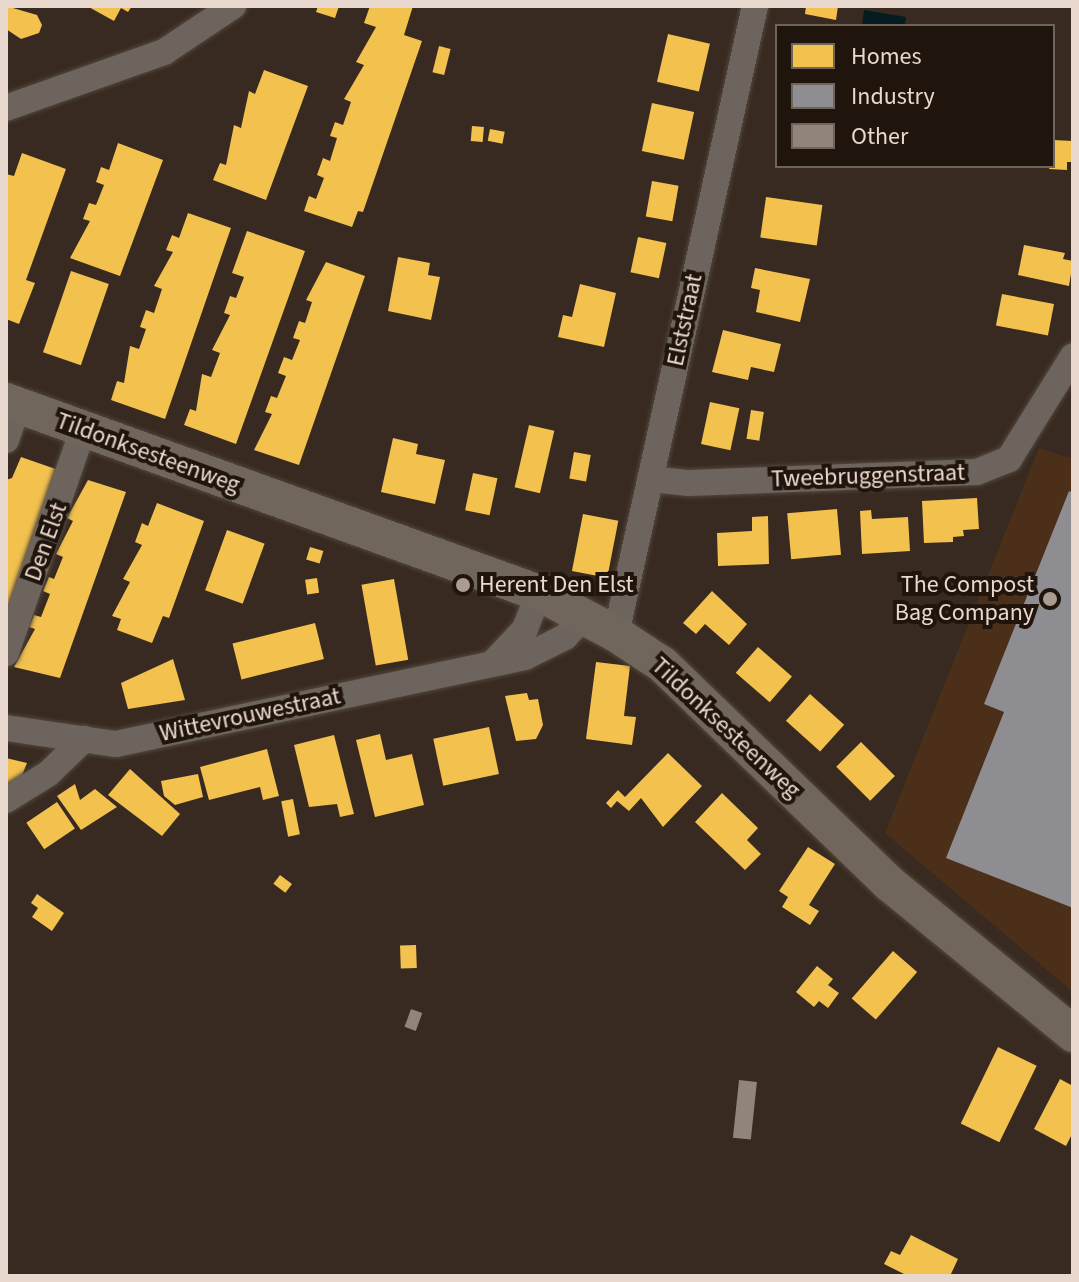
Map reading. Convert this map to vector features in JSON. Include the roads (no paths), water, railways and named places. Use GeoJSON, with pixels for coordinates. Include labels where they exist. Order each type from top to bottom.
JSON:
{"type":"FeatureCollection","features":[{"type":"Feature","properties":{"kind":"street"},"geometry":{"type":"LineString","coordinates":[[6,108],[164,52],[233,6]]}},
{"type":"Feature","properties":{"kind":"street","name":"Elststraat"},"geometry":{"type":"LineString","coordinates":[[616,634],[755,6]]}},
{"type":"Feature","properties":{"kind":"street","name":"Tweebruggenstraat"},"geometry":{"type":"LineString","coordinates":[[650,479],[689,483],[977,472],[1009,459],[1073,356]]}},
{"type":"Feature","properties":{"kind":"street"},"geometry":{"type":"LineString","coordinates":[[6,440],[12,403]]}},
{"type":"Feature","properties":{"kind":"street","name":"Tildonksesteenweg"},"geometry":{"type":"LineString","coordinates":[[12,403],[539,593],[582,619],[616,634],[663,665],[890,884],[1073,1034]]}},
{"type":"Feature","properties":{"kind":"street","name":"Den Elst"},"geometry":{"type":"LineString","coordinates":[[6,653],[83,429]]}},
{"type":"Feature","properties":{"kind":"street"},"geometry":{"type":"LineString","coordinates":[[494,662],[525,629],[539,593]]}},
{"type":"Feature","properties":{"kind":"street","name":"Wittevrouwestraat"},"geometry":{"type":"LineString","coordinates":[[6,728],[116,744],[548,648],[582,619]]}},
{"type":"Feature","properties":{"kind":"street"},"geometry":{"type":"LineString","coordinates":[[6,800],[49,773],[84,739]]}},
{"type":"Feature","properties":{"kind":"water"},"geometry":{"type":"Polygon","coordinates":[[[864,10],[906,17],[905,24],[862,24],[864,10]]]}},
{"type":"Feature","properties":{"kind":"place","name":"Herent Den Elst"},"geometry":{"type":"Point","coordinates":[463,585]}},
{"type":"Feature","properties":{"kind":"place","name":"The Compost Bag Company"},"geometry":{"type":"Point","coordinates":[1050,599]}}]}
